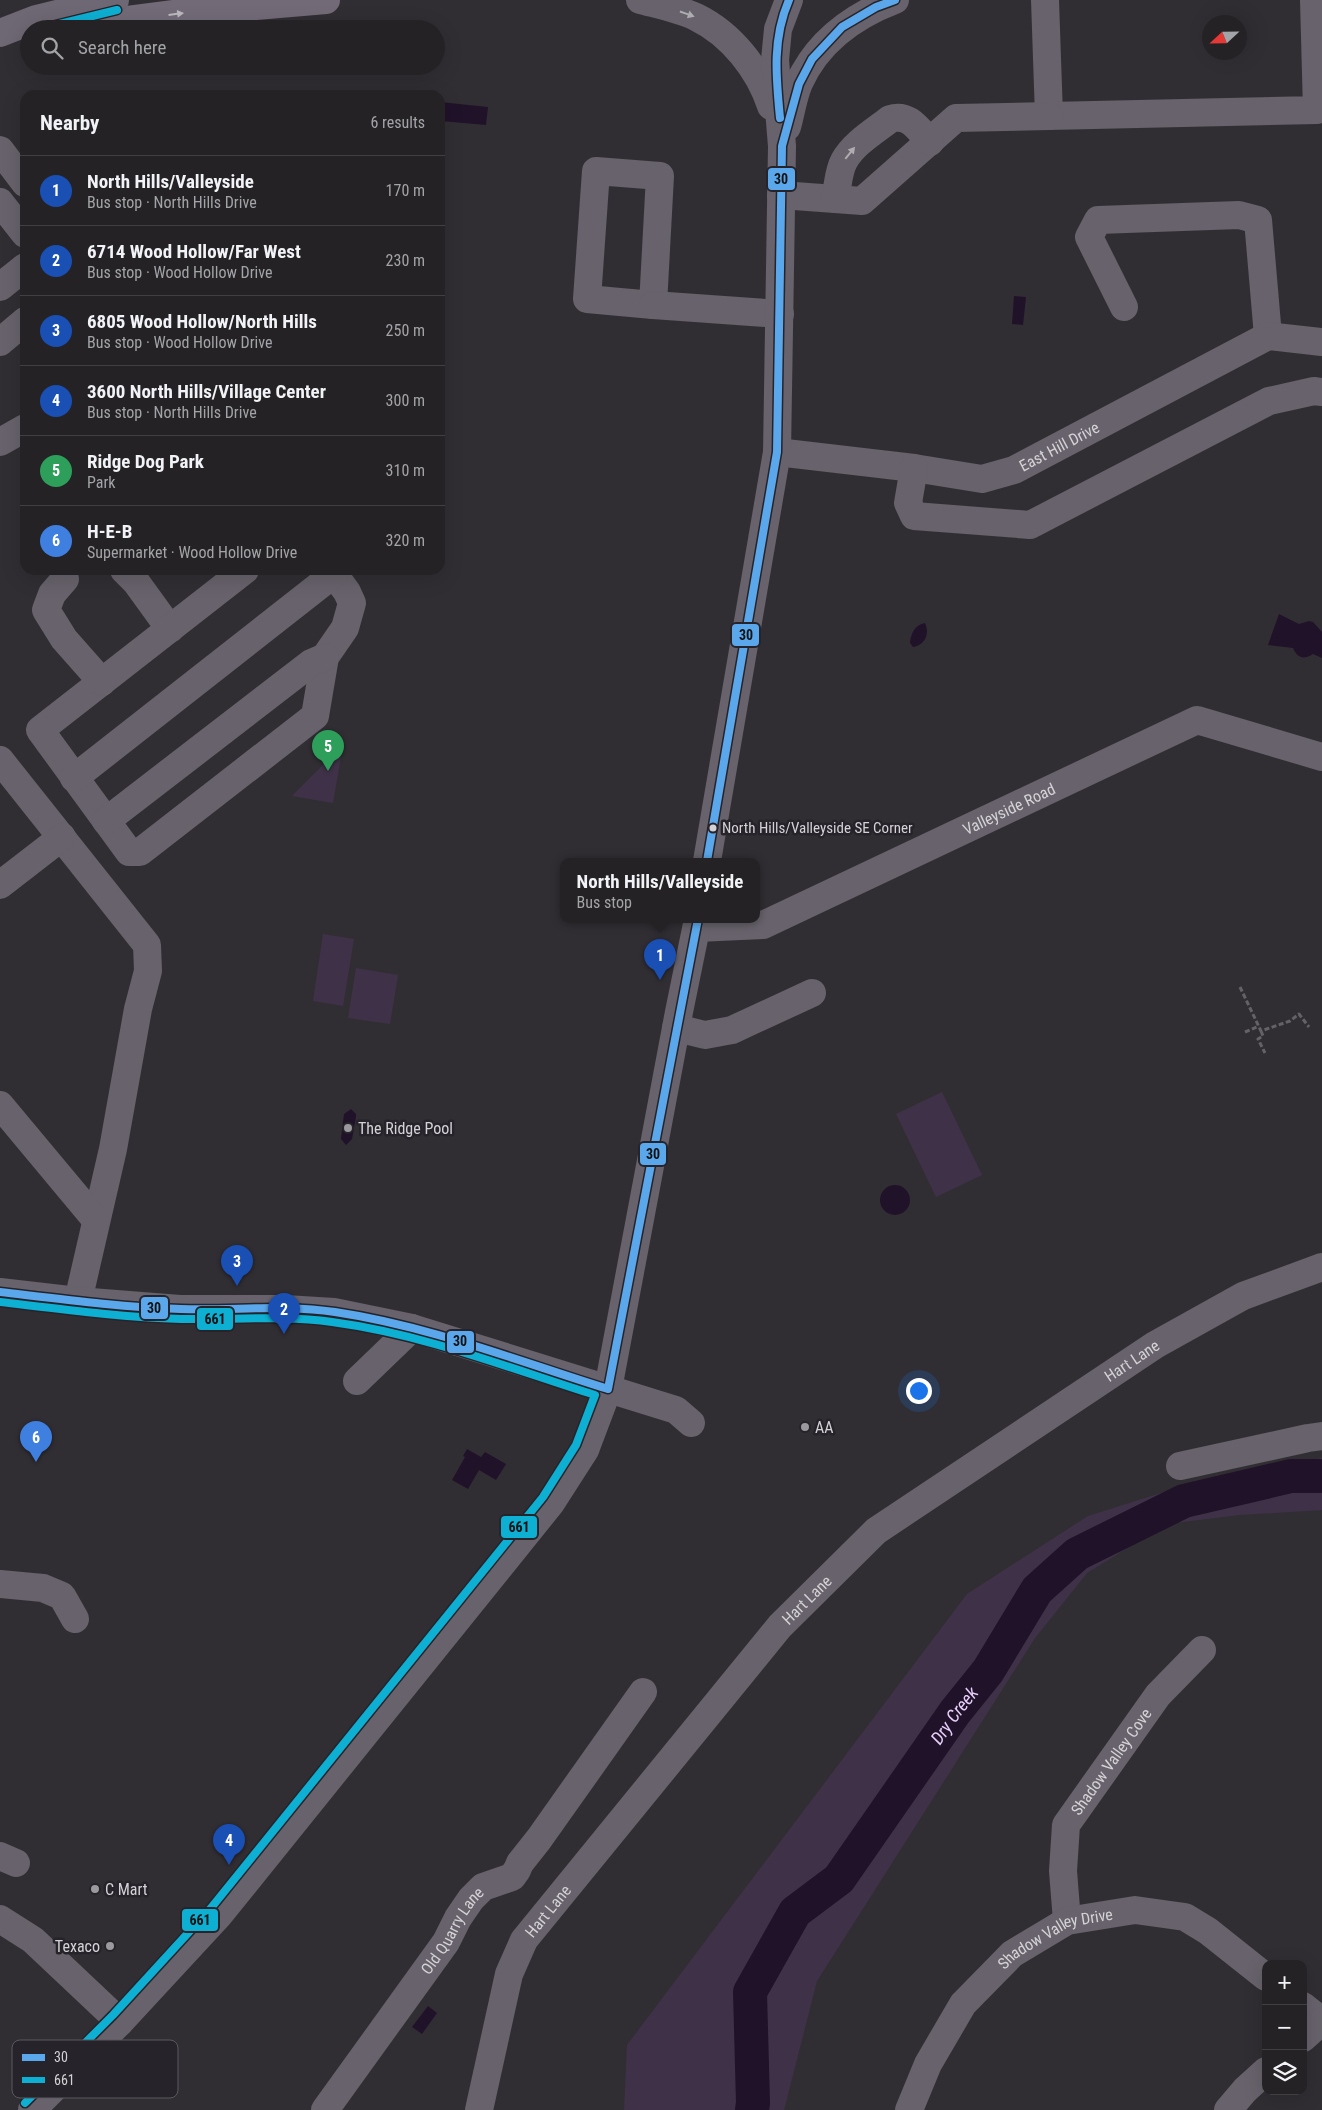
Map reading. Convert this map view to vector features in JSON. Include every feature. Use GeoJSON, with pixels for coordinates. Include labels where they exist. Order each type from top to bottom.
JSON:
{"type":"FeatureCollection","features":[{"type":"Feature","properties":{"kind":"highway"},"geometry":{"type":"LineString","coordinates":[[34,20],[115,0]]}},
{"type":"Feature","properties":{"kind":"highway"},"geometry":{"type":"LineString","coordinates":[[0,35],[20,26]]}},
{"type":"Feature","properties":{"kind":"main road"},"geometry":{"type":"LineString","coordinates":[[127,20],[196,11],[326,0]]}},
{"type":"Feature","properties":{"kind":"main road"},"geometry":{"type":"LineString","coordinates":[[0,35],[20,34]]}},
{"type":"Feature","properties":{"kind":"street"},"geometry":{"type":"LineString","coordinates":[[640,0],[696,17],[714,28],[733,45],[756,70],[771,103],[782,146]]}},
{"type":"Feature","properties":{"kind":"street"},"geometry":{"type":"LineString","coordinates":[[708,858],[764,538],[777,452],[782,146],[775,60],[778,29],[789,0]]}},
{"type":"Feature","properties":{"kind":"street"},"geometry":{"type":"LineString","coordinates":[[782,146],[798,84],[812,59],[827,40],[842,27],[876,7],[895,0]]}},
{"type":"Feature","properties":{"kind":"street"},"geometry":{"type":"LineString","coordinates":[[1045,0],[1049,116]]}},
{"type":"Feature","properties":{"kind":"street"},"geometry":{"type":"LineString","coordinates":[[782,195],[862,201],[956,118],[1319,111],[1314,0]]}},
{"type":"Feature","properties":{"kind":"street"},"geometry":{"type":"LineString","coordinates":[[836,199],[840,170],[844,161],[853,149],[890,119],[897,117],[907,118],[930,142]]}},
{"type":"Feature","properties":{"kind":"street"},"geometry":{"type":"LineString","coordinates":[[0,150],[20,176]]}},
{"type":"Feature","properties":{"kind":"street"},"geometry":{"type":"LineString","coordinates":[[653,305],[660,176],[596,171],[588,299],[653,305],[780,314]]}},
{"type":"Feature","properties":{"kind":"street"},"geometry":{"type":"LineString","coordinates":[[0,202],[20,228]]}},
{"type":"Feature","properties":{"kind":"street"},"geometry":{"type":"LineString","coordinates":[[1124,307],[1089,237],[1098,220],[1239,215],[1258,220],[1268,336],[1322,342]]}},
{"type":"Feature","properties":{"kind":"street"},"geometry":{"type":"LineString","coordinates":[[0,287],[20,271]]}},
{"type":"Feature","properties":{"kind":"street"},"geometry":{"type":"LineString","coordinates":[[0,342],[20,325]]}},
{"type":"Feature","properties":{"kind":"street","name":"East Hill Drive"},"geometry":{"type":"LineString","coordinates":[[777,452],[914,468],[982,479],[1014,470],[1268,336]]}},
{"type":"Feature","properties":{"kind":"street"},"geometry":{"type":"LineString","coordinates":[[914,468],[908,503],[914,516],[1030,525],[1269,400],[1314,391],[1322,392]]}},
{"type":"Feature","properties":{"kind":"street"},"geometry":{"type":"LineString","coordinates":[[0,442],[20,431]]}},
{"type":"Feature","properties":{"kind":"street"},"geometry":{"type":"LineString","coordinates":[[129,575],[170,629]]}},
{"type":"Feature","properties":{"kind":"street"},"geometry":{"type":"LineString","coordinates":[[239,575],[40,730],[129,852],[140,852],[315,716],[325,658],[345,628],[352,603],[335,575]]}},
{"type":"Feature","properties":{"kind":"street"},"geometry":{"type":"LineString","coordinates":[[74,778],[329,575]]}},
{"type":"Feature","properties":{"kind":"street"},"geometry":{"type":"LineString","coordinates":[[65,579],[52,594],[46,610],[64,639],[102,682]]}},
{"type":"Feature","properties":{"kind":"street"},"geometry":{"type":"LineString","coordinates":[[106,821],[310,663],[325,658]]}},
{"type":"Feature","properties":{"kind":"street","name":"Valleyside Road"},"geometry":{"type":"LineString","coordinates":[[698,923],[763,925],[1197,720],[1322,757]]}},
{"type":"Feature","properties":{"kind":"street"},"geometry":{"type":"LineString","coordinates":[[0,760],[147,945],[148,970],[138,1009],[113,1148],[78,1301]]}},
{"type":"Feature","properties":{"kind":"street"},"geometry":{"type":"LineString","coordinates":[[0,886],[62,837]]}},
{"type":"Feature","properties":{"kind":"street"},"geometry":{"type":"LineString","coordinates":[[102,2040],[219,1915],[551,1503],[585,1450],[608,1390],[676,1028],[698,923]]}},
{"type":"Feature","properties":{"kind":"street"},"geometry":{"type":"LineString","coordinates":[[676,1028],[705,1036],[732,1030],[812,993]]}},
{"type":"Feature","properties":{"kind":"street"},"geometry":{"type":"LineString","coordinates":[[0,1105],[96,1220]]}},
{"type":"Feature","properties":{"kind":"street","name":"Hart Lane"},"geometry":{"type":"LineString","coordinates":[[479,2110],[509,1974],[524,1940],[780,1626],[794,1612],[876,1531],[1155,1345],[1243,1296],[1322,1267]]}},
{"type":"Feature","properties":{"kind":"street"},"geometry":{"type":"LineString","coordinates":[[0,1292],[78,1301],[180,1309],[285,1309],[334,1312],[412,1328],[676,1410],[691,1423]]}},
{"type":"Feature","properties":{"kind":"street"},"geometry":{"type":"LineString","coordinates":[[357,1381],[412,1328]]}},
{"type":"Feature","properties":{"kind":"street"},"geometry":{"type":"LineString","coordinates":[[1180,1466],[1322,1436]]}},
{"type":"Feature","properties":{"kind":"street"},"geometry":{"type":"LineString","coordinates":[[0,1584],[43,1588],[62,1596],[75,1619]]}},
{"type":"Feature","properties":{"kind":"street","name":"Shadow Valley Cove"},"geometry":{"type":"LineString","coordinates":[[1067,1921],[1063,1871],[1066,1825],[1158,1695],[1202,1650]]}},
{"type":"Feature","properties":{"kind":"street","name":"Old Quarry Lane"},"geometry":{"type":"LineString","coordinates":[[325,2110],[446,1942],[470,1899],[483,1886],[512,1877],[520,1863],[643,1692]]}},
{"type":"Feature","properties":{"kind":"street","name":"Shadow Valley Drive"},"geometry":{"type":"LineString","coordinates":[[909,2110],[928,2064],[962,2004],[1012,1954],[1067,1921],[1135,1910],[1185,1917],[1208,1931],[1262,1974]]}},
{"type":"Feature","properties":{"kind":"street"},"geometry":{"type":"LineString","coordinates":[[0,1919],[33,1940],[120,2022]]}},
{"type":"Feature","properties":{"kind":"street"},"geometry":{"type":"LineString","coordinates":[[1307,2009],[1322,2021],[1307,2034]]}},
{"type":"Feature","properties":{"kind":"street"},"geometry":{"type":"LineString","coordinates":[[1228,2110],[1245,2090],[1262,2075]]}},
{"type":"Feature","properties":{"kind":"street"},"geometry":{"type":"LineString","coordinates":[[32,2110],[44,2098]]}},
{"type":"Feature","properties":{"kind":"path"},"geometry":{"type":"LineString","coordinates":[[1240,987],[1263,1036],[1258,1039],[1265,1053]]}},
{"type":"Feature","properties":{"kind":"path"},"geometry":{"type":"LineString","coordinates":[[1261,1031],[1290,1021],[1299,1014],[1309,1027]]}},
{"type":"Feature","properties":{"kind":"path"},"geometry":{"type":"LineString","coordinates":[[1244,1032],[1258,1026]]}},
{"type":"Feature","properties":{"kind":"shaded area"},"geometry":{"type":"Polygon","coordinates":[[[445,103],[488,107],[486,125],[445,121],[445,103]]]}},
{"type":"Feature","properties":{"kind":"shaded area"},"geometry":{"type":"Polygon","coordinates":[[[1014,296],[1026,297],[1023,325],[1012,324],[1014,296]]]}},
{"type":"Feature","properties":{"kind":"shaded area"},"geometry":{"type":"Polygon","coordinates":[[[1279,614],[1299,624],[1309,621],[1313,622],[1322,632],[1322,658],[1313,654],[1301,657],[1293,648],[1268,645],[1279,614]]]}},
{"type":"Feature","properties":{"kind":"shaded area"},"geometry":{"type":"Polygon","coordinates":[[[925,623],[927,635],[921,644],[913,647],[910,643],[911,636],[916,628],[925,623]]]}},
{"type":"Feature","properties":{"kind":"shaded area"},"geometry":{"type":"Polygon","coordinates":[[[343,745],[333,803],[292,796],[343,745]]]}},
{"type":"Feature","properties":{"kind":"shaded area"},"geometry":{"type":"Polygon","coordinates":[[[323,934],[354,939],[343,1006],[313,1001],[323,934]]]}},
{"type":"Feature","properties":{"kind":"shaded area"},"geometry":{"type":"Polygon","coordinates":[[[356,968],[398,975],[390,1024],[348,1018],[356,968]]]}},
{"type":"Feature","properties":{"kind":"shaded area"},"geometry":{"type":"Polygon","coordinates":[[[942,1092],[982,1175],[936,1197],[896,1114],[942,1092]]]}},
{"type":"Feature","properties":{"kind":"shaded area","name":"The Ridge Pool"},"geometry":{"type":"Polygon","coordinates":[[[351,1109],[356,1114],[356,1117],[352,1139],[346,1145],[341,1139],[344,1114],[351,1109]]]}},
{"type":"Feature","properties":{"kind":"shaded area"},"geometry":{"type":"Polygon","coordinates":[[[895,1185],[906,1189],[910,1200],[906,1211],[895,1215],[884,1211],[880,1200],[884,1189],[895,1185]]]}},
{"type":"Feature","properties":{"kind":"shaded area"},"geometry":{"type":"Polygon","coordinates":[[[467,1449],[481,1457],[485,1452],[506,1464],[496,1480],[479,1470],[468,1489],[452,1480],[465,1457],[463,1456],[467,1449]]]}},
{"type":"Feature","properties":{"kind":"shaded area"},"geometry":{"type":"Polygon","coordinates":[[[1322,1458],[1322,1510],[1239,1515],[1166,1524],[1087,1573],[1035,1638],[817,1981],[784,2110],[624,2110],[627,2045],[967,1594],[1088,1516],[1209,1478],[1322,1458]]]}},
{"type":"Feature","properties":{"kind":"shaded area"},"geometry":{"type":"Polygon","coordinates":[[[428,2006],[437,2013],[422,2034],[412,2027],[428,2006]]]}},
{"type":"Feature","properties":{"kind":"waterway","name":"Dry Creek"},"geometry":{"type":"LineString","coordinates":[[752,2110],[750,1992],[795,1912],[839,1879],[955,1712],[988,1671],[1037,1590],[1077,1554],[1184,1501],[1291,1476],[1322,1476]]}},
{"type":"Feature","properties":{"kind":"transit line","name":"30"},"geometry":{"type":"LineString","coordinates":[[780,118],[777,88],[778,44],[780,29],[789,0]]}},
{"type":"Feature","properties":{"kind":"transit line","name":"30"},"geometry":{"type":"LineString","coordinates":[[708,858],[777,452],[782,146],[799,84],[812,59],[842,27],[876,7],[895,0]]}},
{"type":"Feature","properties":{"kind":"transit line","name":"661"},"geometry":{"type":"LineString","coordinates":[[76,20],[117,10]]}},
{"type":"Feature","properties":{"kind":"transit line","name":"30"},"geometry":{"type":"LineString","coordinates":[[608,1389],[697,923]]}},
{"type":"Feature","properties":{"kind":"transit line","name":"30"},"geometry":{"type":"LineString","coordinates":[[0,1292],[158,1308],[297,1308],[335,1312],[370,1318],[439,1335],[608,1389]]}},
{"type":"Feature","properties":{"kind":"transit line","name":"661"},"geometry":{"type":"LineString","coordinates":[[0,1302],[158,1318],[276,1318],[313,1320],[366,1327],[433,1343],[595,1395],[576,1445],[543,1497],[211,1908],[88,2040]]}},
{"type":"Feature","properties":{"kind":"transit line","name":"661"},"geometry":{"type":"LineString","coordinates":[[25,2103],[30,2098]]}},
{"type":"Feature","properties":{"kind":"place","name":"Ridge Dog Park"},"geometry":{"type":"Point","coordinates":[328,771]}},
{"type":"Feature","properties":{"kind":"place","name":"North Hills/Valleyside SE Corner"},"geometry":{"type":"Point","coordinates":[713,828]}},
{"type":"Feature","properties":{"kind":"place","name":"North Hills/Valleyside"},"geometry":{"type":"Point","coordinates":[660,980]}},
{"type":"Feature","properties":{"kind":"place","name":"The Ridge Pool"},"geometry":{"type":"Point","coordinates":[348,1128]}},
{"type":"Feature","properties":{"kind":"place","name":"6805 Wood Hollow/North Hills"},"geometry":{"type":"Point","coordinates":[237,1286]}},
{"type":"Feature","properties":{"kind":"place","name":"6714 Wood Hollow/Far West"},"geometry":{"type":"Point","coordinates":[284,1334]}},
{"type":"Feature","properties":{"kind":"place","name":"AA"},"geometry":{"type":"Point","coordinates":[805,1427]}},
{"type":"Feature","properties":{"kind":"place","name":"H-E-B"},"geometry":{"type":"Point","coordinates":[36,1462]}},
{"type":"Feature","properties":{"kind":"place","name":"3600 North Hills/Village Center"},"geometry":{"type":"Point","coordinates":[229,1865]}},
{"type":"Feature","properties":{"kind":"place","name":"C Mart"},"geometry":{"type":"Point","coordinates":[95,1889]}},
{"type":"Feature","properties":{"kind":"place","name":"Texaco"},"geometry":{"type":"Point","coordinates":[110,1946]}}]}
